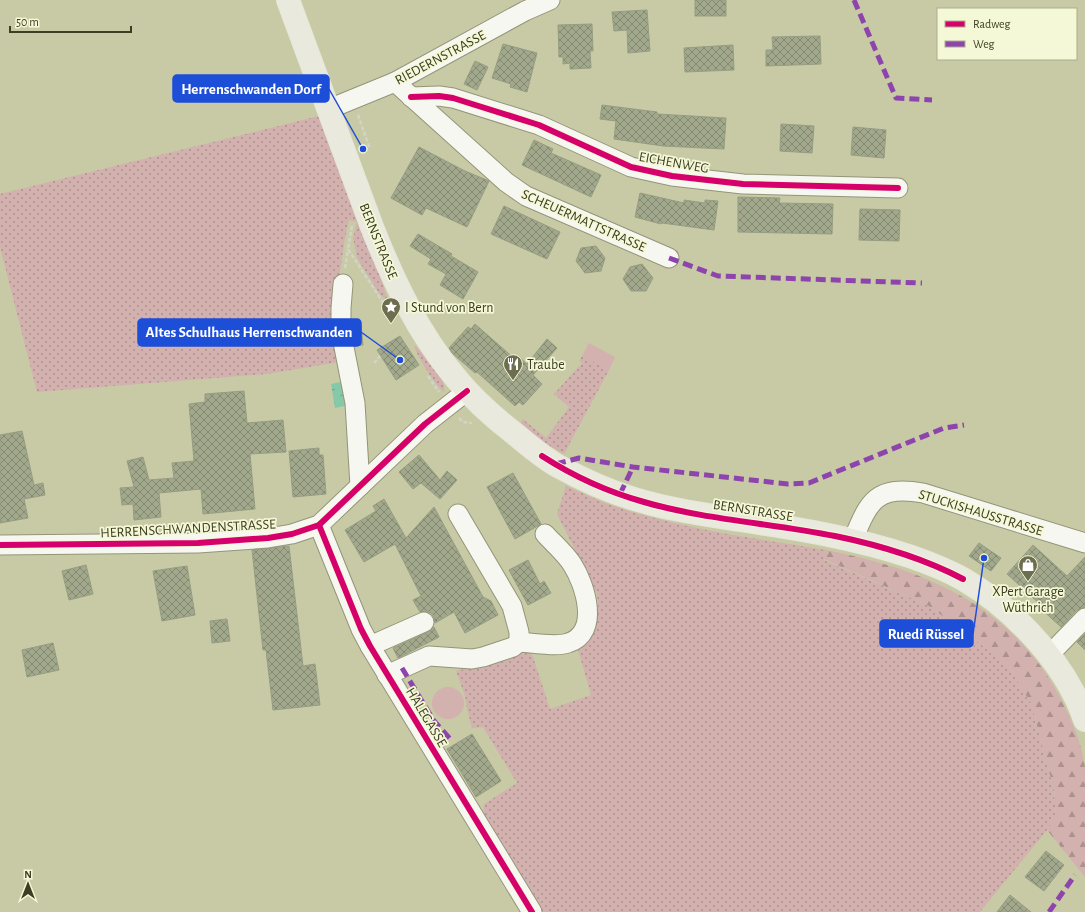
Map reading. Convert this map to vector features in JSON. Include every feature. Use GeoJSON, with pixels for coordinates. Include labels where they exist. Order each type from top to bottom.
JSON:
{"type":"FeatureCollection","features":[{"type":"Feature","properties":{"kind":"main road","name":"BERNSTRASSE"},"geometry":{"type":"LineString","coordinates":[[288,0],[384,258],[408,306],[433,347],[467,391],[499,422],[542,456],[555,464],[577,476],[643,502],[672,509],[807,530],[878,546],[918,559],[963,579],[990,597],[1015,618],[1049,655],[1069,686],[1085,720]]}},
{"type":"Feature","properties":{"kind":"street","name":"RIEDERNSTRASSE"},"geometry":{"type":"LineString","coordinates":[[329,109],[395,82],[525,11],[550,0]]}},
{"type":"Feature","properties":{"kind":"street","name":"SCHEUERMATTSTRASSE"},"geometry":{"type":"LineString","coordinates":[[395,82],[506,182],[526,196],[669,258]]}},
{"type":"Feature","properties":{"kind":"street","name":"EICHENWEG"},"geometry":{"type":"LineString","coordinates":[[411,97],[439,96],[453,98],[539,125],[631,167],[672,176],[743,184],[898,188]]}},
{"type":"Feature","properties":{"kind":"street"},"geometry":{"type":"LineString","coordinates":[[342,284],[340,308],[341,332],[355,403],[360,486]]}},
{"type":"Feature","properties":{"kind":"street","name":"HERRENSCHWANDENSTRASSE"},"geometry":{"type":"LineString","coordinates":[[0,545],[219,542],[268,538],[292,534],[319,525],[425,424],[467,391]]}},
{"type":"Feature","properties":{"kind":"street","name":"STUCKISHAUSSTRASSE"},"geometry":{"type":"LineString","coordinates":[[853,540],[865,512],[874,500],[887,493],[908,491],[923,494],[1085,543]]}},
{"type":"Feature","properties":{"kind":"street"},"geometry":{"type":"LineString","coordinates":[[458,514],[512,606],[519,632],[519,642]]}},
{"type":"Feature","properties":{"kind":"street","name":"HALEGASSE"},"geometry":{"type":"LineString","coordinates":[[319,525],[361,629],[370,646],[532,912]]}},
{"type":"Feature","properties":{"kind":"street"},"geometry":{"type":"LineString","coordinates":[[387,675],[428,656],[472,659],[483,657],[512,647],[519,642],[567,644],[578,637],[583,631],[588,618],[588,610],[578,575],[567,558],[545,534]]}},
{"type":"Feature","properties":{"kind":"street"},"geometry":{"type":"LineString","coordinates":[[1049,655],[1085,618]]}},
{"type":"Feature","properties":{"kind":"street"},"geometry":{"type":"LineString","coordinates":[[370,646],[424,622]]}},
{"type":"Feature","properties":{"kind":"path"},"geometry":{"type":"LineString","coordinates":[[360,120],[370,149]]}},
{"type":"Feature","properties":{"kind":"path"},"geometry":{"type":"LineString","coordinates":[[374,363],[380,356]]}},
{"type":"Feature","properties":{"kind":"green space"},"geometry":{"type":"Polygon","coordinates":[[[323,115],[379,271],[387,298],[384,298],[379,293],[357,258],[353,238],[357,222],[349,220],[332,325],[339,362],[267,374],[37,392],[0,247],[0,194],[323,115]]]}},
{"type":"Feature","properties":{"kind":"green space"},"geometry":{"type":"Polygon","coordinates":[[[589,343],[615,357],[609,370],[582,356],[589,343]]]}},
{"type":"Feature","properties":{"kind":"green space"},"geometry":{"type":"Polygon","coordinates":[[[414,345],[424,354],[439,372],[444,385],[444,392],[426,370],[414,345]]]}},
{"type":"Feature","properties":{"kind":"green space"},"geometry":{"type":"Polygon","coordinates":[[[582,356],[609,370],[564,454],[548,445],[520,425],[523,419],[546,438],[569,407],[554,394],[582,363],[579,361],[582,356]]]}},
{"type":"Feature","properties":{"kind":"green space"},"geometry":{"type":"Polygon","coordinates":[[[566,486],[605,503],[691,527],[826,550],[824,560],[929,606],[1005,662],[1031,703],[1054,790],[1056,817],[980,912],[540,912],[483,817],[484,804],[517,783],[483,727],[472,728],[465,696],[456,671],[531,651],[550,709],[591,695],[578,650],[578,643],[596,623],[598,607],[597,594],[557,514],[566,486]]]}},
{"type":"Feature","properties":{"kind":"green space"},"geometry":{"type":"Polygon","coordinates":[[[826,550],[864,558],[899,569],[933,582],[965,598],[994,618],[1021,642],[1044,671],[1064,705],[1077,736],[1084,760],[1085,877],[1047,830],[1056,817],[1054,790],[1031,703],[1005,662],[929,606],[824,559],[826,550]]]}},
{"type":"Feature","properties":{"kind":"green space"},"geometry":{"type":"Polygon","coordinates":[[[445,687],[451,687],[460,691],[464,703],[460,715],[451,719],[445,719],[436,715],[432,706],[432,700],[436,691],[445,687]]]}},
{"type":"Feature","properties":{"kind":"water"},"geometry":{"type":"Polygon","coordinates":[[[345,381],[349,405],[335,408],[331,384],[345,381]]]}},
{"type":"Feature","properties":{"kind":"building"},"geometry":{"type":"Polygon","coordinates":[[[695,0],[726,0],[726,16],[695,16],[695,0]]]}},
{"type":"Feature","properties":{"kind":"building"},"geometry":{"type":"Polygon","coordinates":[[[647,10],[650,51],[628,53],[627,30],[614,31],[612,12],[647,10]]]}},
{"type":"Feature","properties":{"kind":"building"},"geometry":{"type":"Polygon","coordinates":[[[592,24],[593,51],[590,51],[591,68],[570,69],[570,63],[563,64],[563,57],[559,57],[558,25],[592,24]]]}},
{"type":"Feature","properties":{"kind":"building"},"geometry":{"type":"Polygon","coordinates":[[[820,36],[821,64],[766,66],[766,50],[773,50],[772,37],[820,36]]]}},
{"type":"Feature","properties":{"kind":"building"},"geometry":{"type":"Polygon","coordinates":[[[503,44],[537,53],[527,92],[510,87],[511,84],[492,78],[503,44]]]}},
{"type":"Feature","properties":{"kind":"building"},"geometry":{"type":"Polygon","coordinates":[[[733,45],[734,70],[685,72],[684,48],[733,45]]]}},
{"type":"Feature","properties":{"kind":"building"},"geometry":{"type":"Polygon","coordinates":[[[475,61],[488,67],[477,90],[464,84],[475,61]]]}},
{"type":"Feature","properties":{"kind":"building"},"geometry":{"type":"Polygon","coordinates":[[[602,105],[657,112],[657,114],[726,118],[724,149],[663,146],[614,139],[616,121],[600,119],[602,105]]]}},
{"type":"Feature","properties":{"kind":"building"},"geometry":{"type":"Polygon","coordinates":[[[781,124],[814,126],[812,153],[780,151],[781,124]]]}},
{"type":"Feature","properties":{"kind":"building"},"geometry":{"type":"Polygon","coordinates":[[[853,127],[886,130],[884,158],[851,155],[853,127]]]}},
{"type":"Feature","properties":{"kind":"building"},"geometry":{"type":"Polygon","coordinates":[[[534,140],[553,149],[551,153],[601,175],[591,197],[522,165],[534,140]]]}},
{"type":"Feature","properties":{"kind":"building"},"geometry":{"type":"Polygon","coordinates":[[[419,147],[465,171],[489,181],[467,227],[426,208],[422,215],[391,198],[419,147]]]}},
{"type":"Feature","properties":{"kind":"building"},"geometry":{"type":"Polygon","coordinates":[[[640,193],[684,203],[684,200],[705,203],[705,200],[718,201],[714,230],[661,224],[635,217],[640,193]]]}},
{"type":"Feature","properties":{"kind":"building"},"geometry":{"type":"Polygon","coordinates":[[[738,197],[780,198],[779,203],[833,204],[832,234],[738,232],[738,197]]]}},
{"type":"Feature","properties":{"kind":"building"},"geometry":{"type":"Polygon","coordinates":[[[504,206],[560,232],[547,259],[491,234],[504,206]]]}},
{"type":"Feature","properties":{"kind":"building"},"geometry":{"type":"Polygon","coordinates":[[[860,209],[900,210],[899,241],[859,240],[860,209]]]}},
{"type":"Feature","properties":{"kind":"building"},"geometry":{"type":"Polygon","coordinates":[[[418,234],[452,254],[451,256],[478,272],[463,299],[440,285],[446,274],[428,264],[431,259],[410,246],[418,234]]]}},
{"type":"Feature","properties":{"kind":"building"},"geometry":{"type":"Polygon","coordinates":[[[596,246],[605,258],[601,271],[585,273],[576,261],[581,248],[596,246]]]}},
{"type":"Feature","properties":{"kind":"building"},"geometry":{"type":"Polygon","coordinates":[[[642,264],[653,278],[646,291],[631,291],[623,279],[630,267],[642,264]]]}},
{"type":"Feature","properties":{"kind":"building"},"geometry":{"type":"Polygon","coordinates":[[[475,324],[516,360],[519,357],[527,364],[547,339],[557,348],[533,375],[542,384],[523,405],[519,402],[515,406],[477,372],[475,373],[452,353],[449,348],[468,327],[471,329],[475,324]]]}},
{"type":"Feature","properties":{"kind":"building"},"geometry":{"type":"Polygon","coordinates":[[[361,325],[363,345],[355,346],[352,326],[361,325]]]}},
{"type":"Feature","properties":{"kind":"building"},"geometry":{"type":"Polygon","coordinates":[[[400,336],[419,365],[396,380],[377,350],[400,336]]]}},
{"type":"Feature","properties":{"kind":"building"},"geometry":{"type":"Polygon","coordinates":[[[244,391],[247,423],[283,420],[286,452],[250,454],[255,509],[203,514],[201,489],[159,493],[161,517],[134,520],[133,504],[122,505],[120,488],[134,487],[127,461],[143,457],[149,480],[174,478],[172,463],[194,461],[189,404],[205,402],[205,394],[244,391]]]}},
{"type":"Feature","properties":{"kind":"building"},"geometry":{"type":"Polygon","coordinates":[[[22,431],[34,485],[43,483],[45,495],[24,499],[28,518],[0,523],[0,435],[22,431]]]}},
{"type":"Feature","properties":{"kind":"building"},"geometry":{"type":"Polygon","coordinates":[[[319,448],[319,455],[323,455],[326,494],[293,497],[289,451],[319,448]]]}},
{"type":"Feature","properties":{"kind":"building"},"geometry":{"type":"Polygon","coordinates":[[[419,455],[440,480],[447,471],[457,480],[440,499],[421,483],[413,489],[399,472],[419,455]]]}},
{"type":"Feature","properties":{"kind":"building"},"geometry":{"type":"Polygon","coordinates":[[[513,473],[541,524],[515,539],[487,487],[513,473]]]}},
{"type":"Feature","properties":{"kind":"building"},"geometry":{"type":"Polygon","coordinates":[[[384,499],[406,538],[434,507],[483,597],[491,601],[498,615],[465,633],[454,612],[435,623],[434,617],[431,613],[426,611],[420,612],[413,600],[421,596],[395,544],[364,562],[345,530],[376,511],[373,506],[384,499]]]}},
{"type":"Feature","properties":{"kind":"building"},"geometry":{"type":"Polygon","coordinates":[[[979,543],[1001,558],[991,571],[969,556],[979,543]]]}},
{"type":"Feature","properties":{"kind":"building"},"geometry":{"type":"Polygon","coordinates":[[[1033,545],[1067,576],[1085,557],[1085,607],[1077,610],[1061,627],[1039,607],[1041,605],[1007,574],[1033,545]]]}},
{"type":"Feature","properties":{"kind":"building"},"geometry":{"type":"Polygon","coordinates":[[[289,546],[303,666],[315,664],[320,705],[273,710],[266,650],[263,650],[252,550],[289,546]]]}},
{"type":"Feature","properties":{"kind":"building"},"geometry":{"type":"Polygon","coordinates":[[[528,560],[540,584],[544,581],[551,593],[528,605],[509,570],[528,560]]]}},
{"type":"Feature","properties":{"kind":"building"},"geometry":{"type":"Polygon","coordinates":[[[86,565],[93,594],[69,600],[62,571],[86,565]]]}},
{"type":"Feature","properties":{"kind":"building"},"geometry":{"type":"Polygon","coordinates":[[[187,566],[195,615],[162,621],[153,571],[187,566]]]}},
{"type":"Feature","properties":{"kind":"building"},"geometry":{"type":"Polygon","coordinates":[[[227,619],[230,641],[212,643],[210,621],[227,619]]]}},
{"type":"Feature","properties":{"kind":"building"},"geometry":{"type":"Polygon","coordinates":[[[434,627],[439,637],[398,658],[393,648],[428,632],[434,627]]]}},
{"type":"Feature","properties":{"kind":"building"},"geometry":{"type":"Polygon","coordinates":[[[1085,634],[1085,650],[1077,642],[1085,634]]]}},
{"type":"Feature","properties":{"kind":"building"},"geometry":{"type":"Polygon","coordinates":[[[53,643],[59,670],[27,677],[22,650],[53,643]]]}},
{"type":"Feature","properties":{"kind":"building"},"geometry":{"type":"Polygon","coordinates":[[[472,734],[501,781],[476,797],[447,749],[472,734]]]}},
{"type":"Feature","properties":{"kind":"building"},"geometry":{"type":"Polygon","coordinates":[[[1046,851],[1064,865],[1044,891],[1025,877],[1046,851]]]}},
{"type":"Feature","properties":{"kind":"building"},"geometry":{"type":"Polygon","coordinates":[[[1010,895],[1031,912],[997,912],[1010,895]]]}},
{"type":"Feature","properties":{"kind":"marked path"},"geometry":{"type":"LineString","coordinates":[[854,0],[896,98],[932,100]]}},
{"type":"Feature","properties":{"kind":"marked path"},"geometry":{"type":"LineString","coordinates":[[669,258],[718,276],[922,283]]}},
{"type":"Feature","properties":{"kind":"marked path"},"geometry":{"type":"LineString","coordinates":[[556,464],[579,458],[633,467],[788,484],[809,483],[944,428],[964,425]]}},
{"type":"Feature","properties":{"kind":"marked path"},"geometry":{"type":"LineString","coordinates":[[620,494],[633,467]]}},
{"type":"Feature","properties":{"kind":"marked path"},"geometry":{"type":"LineString","coordinates":[[402,668],[434,721],[452,741]]}},
{"type":"Feature","properties":{"kind":"marked path"},"geometry":{"type":"LineString","coordinates":[[1049,912],[1075,875]]}},
{"type":"Feature","properties":{"kind":"cycle path"},"geometry":{"type":"LineString","coordinates":[[411,97],[439,96],[453,98],[539,125],[631,167],[672,176],[743,184],[898,188]]}},
{"type":"Feature","properties":{"kind":"cycle path"},"geometry":{"type":"LineString","coordinates":[[0,545],[198,543],[268,538],[292,534],[319,525],[425,424],[467,391]]}},
{"type":"Feature","properties":{"kind":"cycle path"},"geometry":{"type":"LineString","coordinates":[[542,456],[591,483],[644,502],[691,513],[811,532],[851,540],[884,548],[917,559],[948,571],[963,579]]}},
{"type":"Feature","properties":{"kind":"cycle path"},"geometry":{"type":"LineString","coordinates":[[319,525],[361,629],[370,646],[532,912]]}},
{"type":"Feature","properties":{"kind":"place","name":"Herrenschwanden Dorf"},"geometry":{"type":"Point","coordinates":[363,149]}},
{"type":"Feature","properties":{"kind":"place","name":"I Stund von Bern"},"geometry":{"type":"Point","coordinates":[391,324]}},
{"type":"Feature","properties":{"kind":"place","name":"Altes Schulhaus Herrenschwanden"},"geometry":{"type":"Point","coordinates":[400,360]}},
{"type":"Feature","properties":{"kind":"place","name":"Traube"},"geometry":{"type":"Point","coordinates":[513,381]}},
{"type":"Feature","properties":{"kind":"place","name":"Ruedi Rüssel"},"geometry":{"type":"Point","coordinates":[984,558]}},
{"type":"Feature","properties":{"kind":"place","name":"XPert Garage Wüthrich"},"geometry":{"type":"Point","coordinates":[1028,582]}}]}
